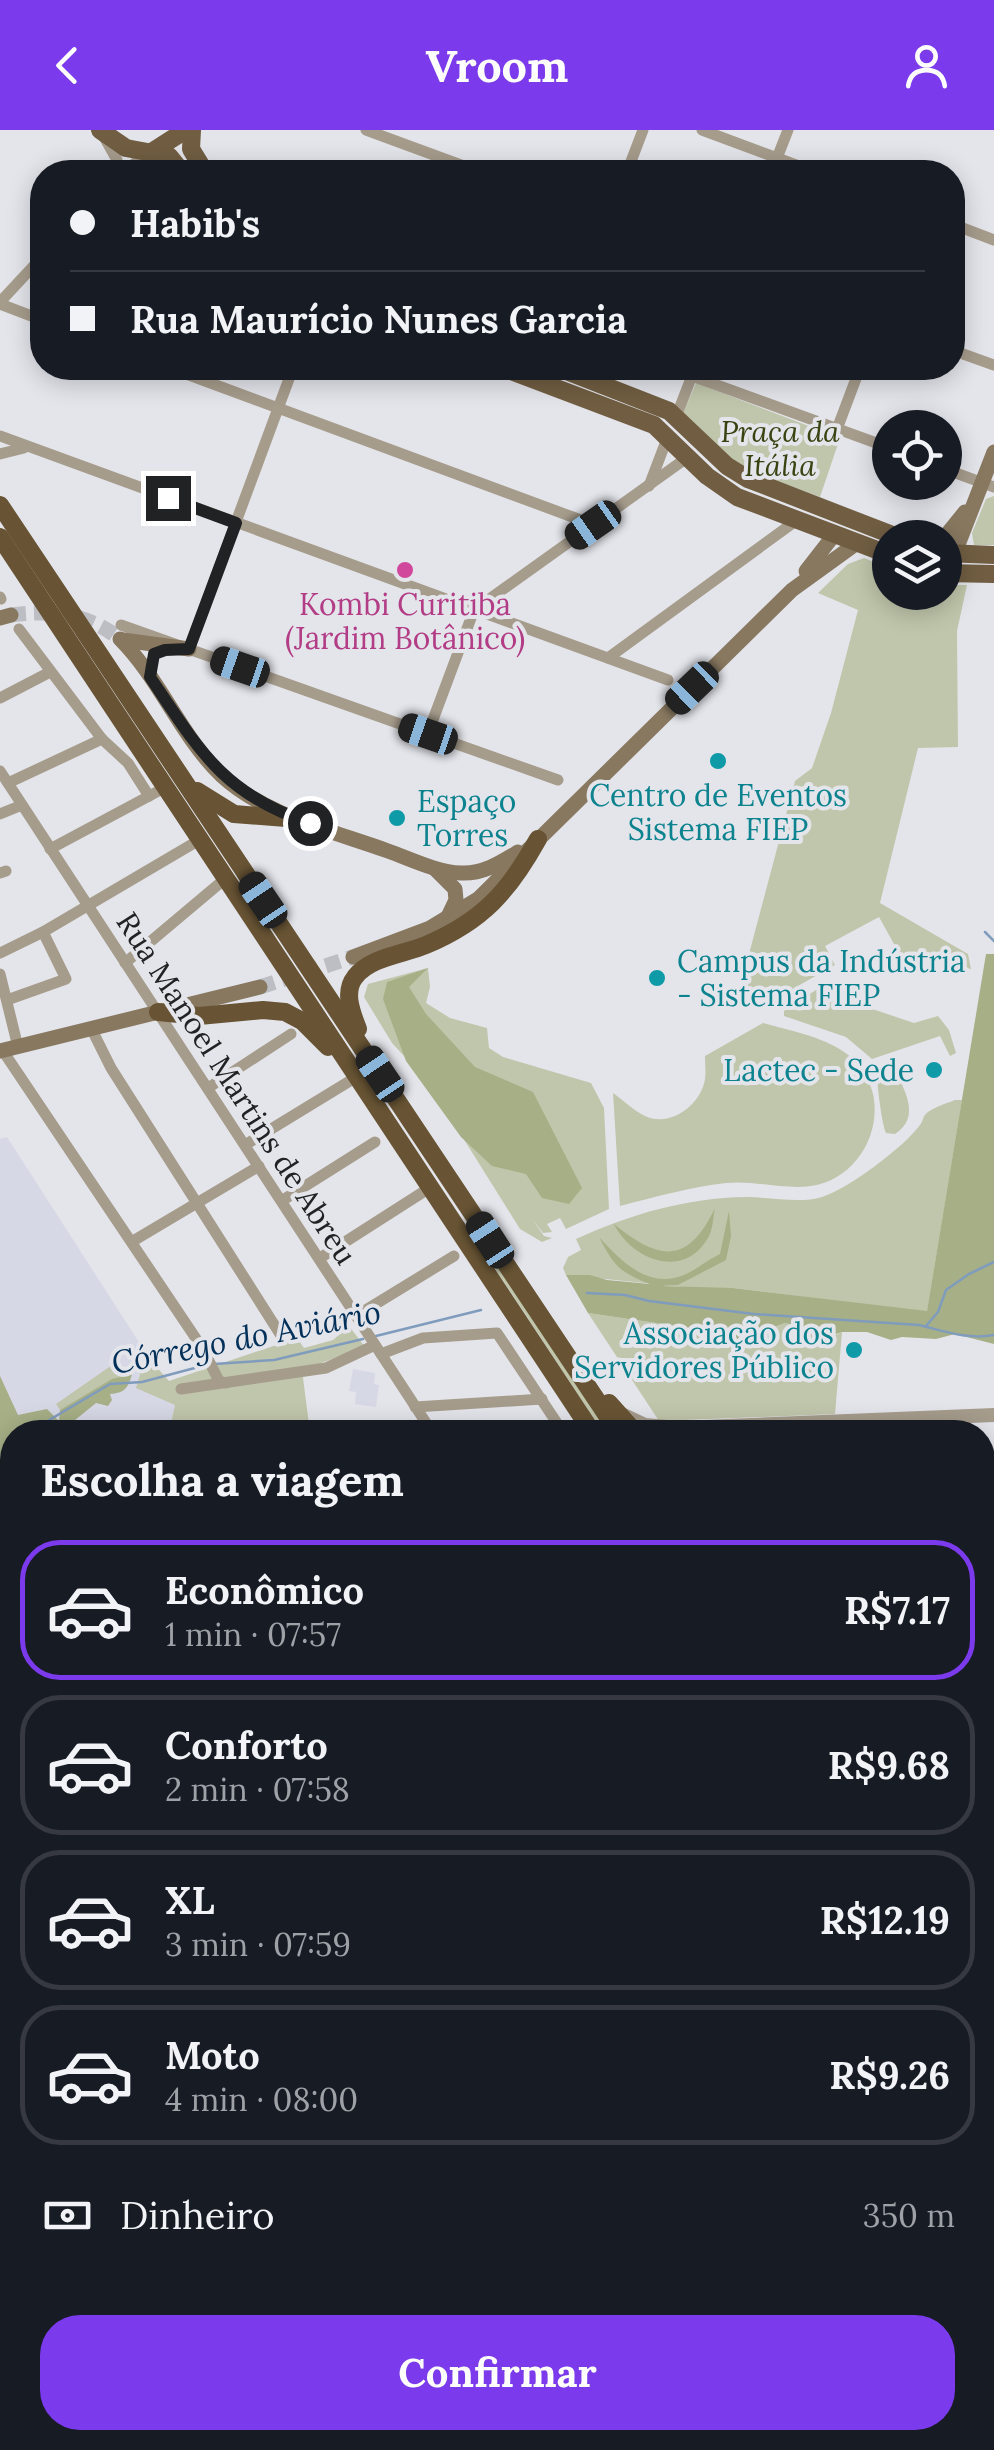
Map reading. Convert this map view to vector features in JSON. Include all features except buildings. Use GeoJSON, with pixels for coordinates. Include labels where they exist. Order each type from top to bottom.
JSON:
{"type":"FeatureCollection","features":[{"type":"Feature","properties":{"kind":"highway"},"geometry":{"type":"LineString","coordinates":[[0,505],[358,1065],[492,1286],[584,1420]]}},
{"type":"Feature","properties":{"kind":"highway"},"geometry":{"type":"LineString","coordinates":[[0,537],[142,767],[234,814],[299,820]]}},
{"type":"Feature","properties":{"kind":"highway"},"geometry":{"type":"LineString","coordinates":[[176,785],[200,839],[226,878],[610,1420]]}},
{"type":"Feature","properties":{"kind":"highway"},"geometry":{"type":"LineString","coordinates":[[358,1065],[350,1007],[353,978],[367,967],[426,945],[475,917],[515,880],[538,839]]}},
{"type":"Feature","properties":{"kind":"highway"},"geometry":{"type":"LineString","coordinates":[[158,1012],[198,1016],[263,1010],[285,1012],[358,1065]]}},
{"type":"Feature","properties":{"kind":"highway"},"geometry":{"type":"LineString","coordinates":[[580,1375],[624,1420]]}},
{"type":"Feature","properties":{"kind":"main road"},"geometry":{"type":"LineString","coordinates":[[153,150],[189,130],[191,148],[198,160]]}},
{"type":"Feature","properties":{"kind":"main road"},"geometry":{"type":"LineString","coordinates":[[100,131],[126,148],[153,150],[172,160]]}},
{"type":"Feature","properties":{"kind":"main road"},"geometry":{"type":"LineString","coordinates":[[548,380],[658,406],[676,416],[726,466],[748,480],[872,526]]}},
{"type":"Feature","properties":{"kind":"main road"},"geometry":{"type":"LineString","coordinates":[[579,380],[668,436],[724,490],[872,549]]}},
{"type":"Feature","properties":{"kind":"main road"},"geometry":{"type":"LineString","coordinates":[[962,532],[988,485],[994,452]]}},
{"type":"Feature","properties":{"kind":"main road"},"geometry":{"type":"LineString","coordinates":[[961,520],[988,485]]}},
{"type":"Feature","properties":{"kind":"main road"},"geometry":{"type":"LineString","coordinates":[[792,590],[834,534],[847,526],[866,524]]}},
{"type":"Feature","properties":{"kind":"main road"},"geometry":{"type":"LineString","coordinates":[[353,957],[447,920],[491,888],[792,590],[856,543]]}},
{"type":"Feature","properties":{"kind":"main road"},"geometry":{"type":"LineString","coordinates":[[962,557],[994,555]]}},
{"type":"Feature","properties":{"kind":"main road"},"geometry":{"type":"LineString","coordinates":[[962,573],[994,574]]}},
{"type":"Feature","properties":{"kind":"main road"},"geometry":{"type":"LineString","coordinates":[[189,649],[120,632],[218,772],[244,793],[299,820],[432,867],[463,873],[487,870],[538,839]]}},
{"type":"Feature","properties":{"kind":"main road"},"geometry":{"type":"LineString","coordinates":[[150,677],[154,654],[189,649]]}},
{"type":"Feature","properties":{"kind":"main road"},"geometry":{"type":"LineString","coordinates":[[432,867],[455,889],[456,900],[447,920]]}},
{"type":"Feature","properties":{"kind":"main road"},"geometry":{"type":"LineString","coordinates":[[7,1050],[260,988]]}},
{"type":"Feature","properties":{"kind":"street"},"geometry":{"type":"LineString","coordinates":[[366,130],[447,160]]}},
{"type":"Feature","properties":{"kind":"street"},"geometry":{"type":"LineString","coordinates":[[632,160],[643,130]]}},
{"type":"Feature","properties":{"kind":"street"},"geometry":{"type":"LineString","coordinates":[[702,130],[782,160]]}},
{"type":"Feature","properties":{"kind":"street"},"geometry":{"type":"LineString","coordinates":[[777,158],[788,130]]}},
{"type":"Feature","properties":{"kind":"street"},"geometry":{"type":"LineString","coordinates":[[100,131],[118,160]]}},
{"type":"Feature","properties":{"kind":"street"},"geometry":{"type":"LineString","coordinates":[[138,160],[153,150]]}},
{"type":"Feature","properties":{"kind":"street"},"geometry":{"type":"LineString","coordinates":[[965,229],[994,240]]}},
{"type":"Feature","properties":{"kind":"street"},"geometry":{"type":"LineString","coordinates":[[30,270],[0,303],[30,315]]}},
{"type":"Feature","properties":{"kind":"street"},"geometry":{"type":"LineString","coordinates":[[965,355],[994,365]]}},
{"type":"Feature","properties":{"kind":"street"},"geometry":{"type":"LineString","coordinates":[[202,380],[578,519]]}},
{"type":"Feature","properties":{"kind":"street"},"geometry":{"type":"LineString","coordinates":[[288,380],[189,649],[558,780]]}},
{"type":"Feature","properties":{"kind":"street"},"geometry":{"type":"LineString","coordinates":[[676,416],[691,380]]}},
{"type":"Feature","properties":{"kind":"street"},"geometry":{"type":"LineString","coordinates":[[714,380],[872,442]]}},
{"type":"Feature","properties":{"kind":"street"},"geometry":{"type":"LineString","coordinates":[[837,429],[855,380]]}},
{"type":"Feature","properties":{"kind":"street"},"geometry":{"type":"LineString","coordinates":[[0,436],[668,680]]}},
{"type":"Feature","properties":{"kind":"street"},"geometry":{"type":"LineString","coordinates":[[649,486],[668,436]]}},
{"type":"Feature","properties":{"kind":"street"},"geometry":{"type":"LineString","coordinates":[[0,454],[13,448],[31,449]]}},
{"type":"Feature","properties":{"kind":"street"},"geometry":{"type":"LineString","coordinates":[[428,734],[474,610],[688,458]]}},
{"type":"Feature","properties":{"kind":"street"},"geometry":{"type":"LineString","coordinates":[[962,475],[988,485]]}},
{"type":"Feature","properties":{"kind":"street"},"geometry":{"type":"LineString","coordinates":[[608,658],[797,520]]}},
{"type":"Feature","properties":{"kind":"street"},"geometry":{"type":"LineString","coordinates":[[10,621],[102,738],[142,767],[148,796]]}},
{"type":"Feature","properties":{"kind":"street"},"geometry":{"type":"LineString","coordinates":[[0,698],[50,672]]}},
{"type":"Feature","properties":{"kind":"street"},"geometry":{"type":"LineString","coordinates":[[8,784],[102,738]]}},
{"type":"Feature","properties":{"kind":"street","name":"Rua Manoel Martins de Abreu"},"geometry":{"type":"LineString","coordinates":[[0,771],[424,1420]]}},
{"type":"Feature","properties":{"kind":"street"},"geometry":{"type":"LineString","coordinates":[[50,849],[176,785]]}},
{"type":"Feature","properties":{"kind":"street"},"geometry":{"type":"LineString","coordinates":[[0,814],[22,805]]}},
{"type":"Feature","properties":{"kind":"street"},"geometry":{"type":"LineString","coordinates":[[0,954],[200,839]]}},
{"type":"Feature","properties":{"kind":"street"},"geometry":{"type":"LineString","coordinates":[[125,963],[226,878]]}},
{"type":"Feature","properties":{"kind":"street"},"geometry":{"type":"LineString","coordinates":[[8,1000],[66,978],[43,932]]}},
{"type":"Feature","properties":{"kind":"street"},"geometry":{"type":"LineString","coordinates":[[0,974],[8,1000],[7,1050],[213,1364],[220,1381],[226,1383]]}},
{"type":"Feature","properties":{"kind":"street"},"geometry":{"type":"LineString","coordinates":[[92,1030],[111,1068],[282,1337]]}},
{"type":"Feature","properties":{"kind":"street"},"geometry":{"type":"LineString","coordinates":[[208,1088],[291,1034]]}},
{"type":"Feature","properties":{"kind":"street"},"geometry":{"type":"LineString","coordinates":[[246,1145],[358,1065]]}},
{"type":"Feature","properties":{"kind":"street"},"geometry":{"type":"LineString","coordinates":[[283,1200],[375,1142]]}},
{"type":"Feature","properties":{"kind":"street"},"geometry":{"type":"LineString","coordinates":[[133,1241],[259,1166]]}},
{"type":"Feature","properties":{"kind":"street"},"geometry":{"type":"LineString","coordinates":[[320,1258],[432,1187]]}},
{"type":"Feature","properties":{"kind":"street"},"geometry":{"type":"LineString","coordinates":[[358,1319],[454,1256]]}},
{"type":"Feature","properties":{"kind":"street"},"geometry":{"type":"LineString","coordinates":[[181,1389],[326,1368],[376,1347],[423,1338],[496,1332],[555,1420]]}},
{"type":"Feature","properties":{"kind":"street"},"geometry":{"type":"LineString","coordinates":[[415,1407],[542,1400]]}},
{"type":"Feature","properties":{"kind":"street"},"geometry":{"type":"LineString","coordinates":[[615,1410],[635,1420]]}},
{"type":"Feature","properties":{"kind":"street"},"geometry":{"type":"LineString","coordinates":[[888,1420],[994,1415]]}},
{"type":"Feature","properties":{"kind":"shaded area"},"geometry":{"type":"Polygon","coordinates":[[[7,1137],[151,1361],[178,1393],[172,1420],[0,1420],[0,1139],[7,1137]]]}},
{"type":"Feature","properties":{"kind":"shaded area"},"geometry":{"type":"Polygon","coordinates":[[[353,1369],[375,1373],[374,1384],[379,1385],[376,1407],[355,1404],[356,1392],[349,1391],[353,1369]]]}},
{"type":"Feature","properties":{"kind":"green space","name":"Praça da Itália"},"geometry":{"type":"Polygon","coordinates":[[[696,383],[840,438],[820,497],[733,461],[683,414],[696,383]]]}},
{"type":"Feature","properties":{"kind":"green space"},"geometry":{"type":"Polygon","coordinates":[[[994,496],[994,545],[974,545],[972,533],[986,499],[994,496]]]}},
{"type":"Feature","properties":{"kind":"green space"},"geometry":{"type":"Polygon","coordinates":[[[864,558],[872,561],[872,610],[962,610],[957,631],[958,747],[918,748],[880,903],[968,954],[971,969],[899,953],[879,917],[825,946],[835,965],[766,1004],[752,1006],[741,998],[741,984],[795,781],[812,768],[858,610],[818,593],[848,564],[864,558]]]}},
{"type":"Feature","properties":{"kind":"green space"},"geometry":{"type":"Polygon","coordinates":[[[986,954],[994,954],[994,1344],[955,1334],[936,1339],[891,1340],[867,1332],[842,1332],[814,1341],[803,1327],[785,1323],[737,1340],[588,1313],[566,1275],[650,1284],[618,1267],[599,1237],[636,1270],[658,1279],[671,1279],[720,1254],[729,1211],[731,1236],[726,1260],[678,1285],[662,1286],[733,1288],[927,1311],[986,954]]]}},
{"type":"Feature","properties":{"kind":"green space"},"geometry":{"type":"Polygon","coordinates":[[[428,968],[430,987],[426,1003],[450,1018],[487,1028],[489,1048],[503,1057],[591,1083],[604,1108],[609,1209],[566,1229],[560,1218],[547,1224],[552,1232],[543,1233],[533,1220],[544,1236],[552,1238],[542,1242],[520,1229],[428,1082],[392,1043],[364,997],[368,984],[428,968]]]}},
{"type":"Feature","properties":{"kind":"green space"},"geometry":{"type":"Polygon","coordinates":[[[428,968],[409,987],[426,1014],[475,1067],[533,1092],[582,1188],[569,1204],[542,1198],[526,1174],[492,1166],[461,1137],[406,1061],[383,999],[387,982],[428,968]]]}},
{"type":"Feature","properties":{"kind":"green space"},"geometry":{"type":"Polygon","coordinates":[[[816,990],[914,1023],[938,1016],[949,1030],[956,1053],[950,1056],[940,1036],[872,1059],[846,1037],[784,1016],[784,1011],[816,990]]]}},
{"type":"Feature","properties":{"kind":"green space"},"geometry":{"type":"Polygon","coordinates":[[[763,1023],[830,1044],[857,1063],[867,1077],[875,1109],[869,1140],[862,1153],[840,1175],[811,1186],[726,1183],[620,1206],[613,1093],[655,1119],[683,1112],[702,1089],[705,1056],[763,1023]]]}},
{"type":"Feature","properties":{"kind":"green space"},"geometry":{"type":"Polygon","coordinates":[[[885,1065],[895,1069],[908,1104],[907,1120],[895,1134],[886,1133],[880,1102],[877,1069],[885,1065]]]}},
{"type":"Feature","properties":{"kind":"green space"},"geometry":{"type":"Polygon","coordinates":[[[962,1100],[927,1312],[733,1288],[703,1289],[566,1275],[563,1268],[568,1257],[581,1250],[576,1239],[638,1215],[702,1200],[804,1200],[833,1193],[889,1155],[928,1112],[962,1100]]]}},
{"type":"Feature","properties":{"kind":"green space"},"geometry":{"type":"Polygon","coordinates":[[[715,1208],[710,1235],[697,1251],[672,1262],[658,1260],[632,1247],[614,1224],[645,1245],[671,1251],[694,1240],[715,1208]]]}},
{"type":"Feature","properties":{"kind":"green space"},"geometry":{"type":"Polygon","coordinates":[[[483,1241],[604,1420],[595,1420],[479,1244],[483,1241]]]}},
{"type":"Feature","properties":{"kind":"green space"},"geometry":{"type":"Polygon","coordinates":[[[588,1313],[737,1340],[785,1323],[826,1339],[842,1332],[835,1414],[658,1420],[588,1313]]]}},
{"type":"Feature","properties":{"kind":"green space"},"geometry":{"type":"Polygon","coordinates":[[[349,1326],[365,1347],[302,1370],[308,1420],[172,1420],[175,1405],[136,1388],[144,1361],[152,1362],[169,1381],[297,1338],[304,1348],[333,1340],[349,1326]]]}},
{"type":"Feature","properties":{"kind":"green space"},"geometry":{"type":"Polygon","coordinates":[[[115,1363],[133,1371],[132,1374],[112,1380],[60,1410],[56,1404],[115,1363]]]}},
{"type":"Feature","properties":{"kind":"green space"},"geometry":{"type":"Polygon","coordinates":[[[132,1374],[125,1389],[110,1394],[108,1406],[96,1403],[75,1420],[59,1420],[60,1410],[112,1379],[132,1374]]]}},
{"type":"Feature","properties":{"kind":"green space"},"geometry":{"type":"Polygon","coordinates":[[[0,1376],[18,1415],[47,1409],[58,1420],[0,1420],[0,1376]]]}},
{"type":"Feature","properties":{"kind":"waterway"},"geometry":{"type":"LineString","coordinates":[[985,932],[994,941]]}},
{"type":"Feature","properties":{"kind":"waterway"},"geometry":{"type":"LineString","coordinates":[[926,1326],[938,1312],[946,1290],[994,1262]]}},
{"type":"Feature","properties":{"kind":"waterway","name":"Córrego do Aviário"},"geometry":{"type":"LineString","coordinates":[[587,1293],[754,1314],[919,1325],[965,1336],[994,1335]]}},
{"type":"Feature","properties":{"kind":"waterway","name":"Córrego do Aviário"},"geometry":{"type":"LineString","coordinates":[[376,1336],[481,1310]]}},
{"type":"Feature","properties":{"kind":"waterway","name":"Córrego do Aviário"},"geometry":{"type":"LineString","coordinates":[[214,1364],[274,1360],[363,1339]]}},
{"type":"Feature","properties":{"kind":"waterway","name":"Córrego do Aviário"},"geometry":{"type":"LineString","coordinates":[[49,1420],[110,1384],[142,1382],[206,1365]]}},
{"type":"Feature","properties":{"kind":"tunnel"},"geometry":{"type":"LineString","coordinates":[[11,615],[68,615],[95,624],[120,639]]}},
{"type":"Feature","properties":{"kind":"tunnel"},"geometry":{"type":"LineString","coordinates":[[260,987],[353,957]]}},
{"type":"Feature","properties":{"kind":"place","name":"Kombi Curitiba (Jardim Botânico)"},"geometry":{"type":"Point","coordinates":[405,570]}},
{"type":"Feature","properties":{"kind":"place","name":"Centro de Eventos Sistema FIEP"},"geometry":{"type":"Point","coordinates":[718,761]}},
{"type":"Feature","properties":{"kind":"place","name":"Espaço Torres"},"geometry":{"type":"Point","coordinates":[397,818]}},
{"type":"Feature","properties":{"kind":"place","name":"Campus da Indústria - Sistema FIEP"},"geometry":{"type":"Point","coordinates":[657,978]}},
{"type":"Feature","properties":{"kind":"place","name":"Lactec - Sede"},"geometry":{"type":"Point","coordinates":[934,1070]}},
{"type":"Feature","properties":{"kind":"place","name":"Associação dos Servidores Público"},"geometry":{"type":"Point","coordinates":[854,1350]}},
{"type":"Feature","properties":{"kind":"route"},"geometry":{"type":"LineString","coordinates":[[168,498],[236,523],[189,649],[154,654],[150,677],[218,772],[244,793],[310,823]]}}]}
